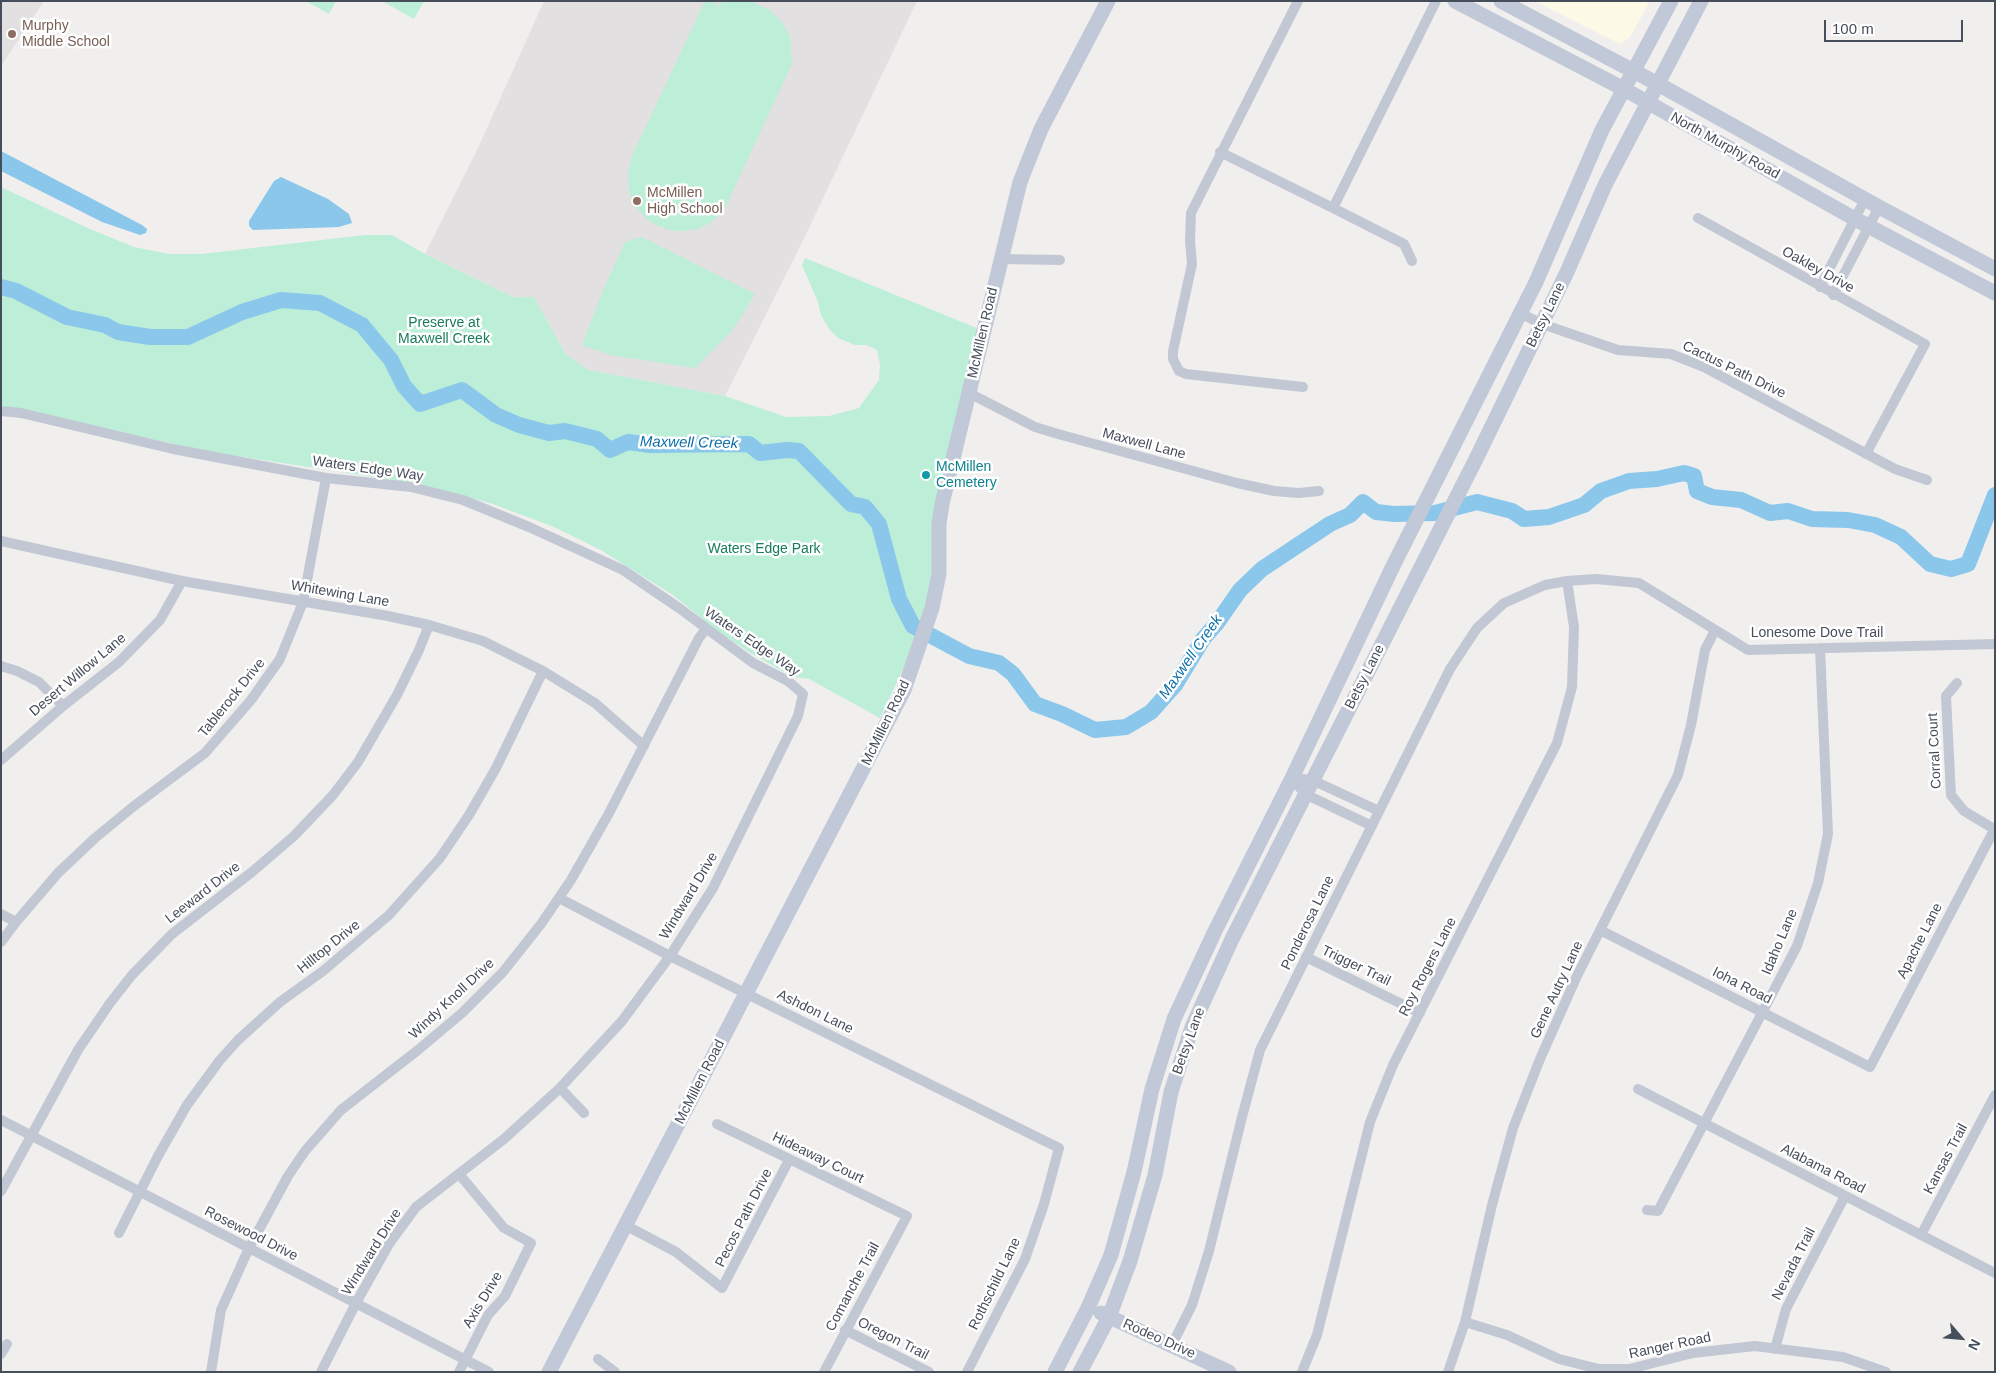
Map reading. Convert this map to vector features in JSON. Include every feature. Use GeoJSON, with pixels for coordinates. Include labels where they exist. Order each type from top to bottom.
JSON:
{"type":"FeatureCollection","features":[{"type":"Feature","properties":{"kind":"main road","name":"McMillen Road"},"geometry":{"type":"LineString","coordinates":[[549,1372],[904,690],[932,608],[939,574],[939,524],[942,504],[1020,182],[1041,129],[1108,1]]}},
{"type":"Feature","properties":{"kind":"main road","name":"North Murphy Road"},"geometry":{"type":"LineString","coordinates":[[1455,1],[1624,89],[1862,222],[1995,293]]}},
{"type":"Feature","properties":{"kind":"main road","name":"North Murphy Road"},"geometry":{"type":"LineString","coordinates":[[1501,1],[1658,84],[1995,269]]}},
{"type":"Feature","properties":{"kind":"main road","name":"Betsy Lane"},"geometry":{"type":"LineString","coordinates":[[1055,1372],[1088,1308],[1111,1255],[1134,1172],[1152,1089],[1174,1020],[1214,933],[1292,778],[1394,564],[1546,260],[1602,130],[1671,1]]}},
{"type":"Feature","properties":{"kind":"main road","name":"Betsy Lane"},"geometry":{"type":"LineString","coordinates":[[1080,1372],[1109,1317],[1130,1261],[1155,1175],[1171,1092],[1192,1027],[1232,939],[1476,459],[1567,272],[1605,185],[1701,1]]}},
{"type":"Feature","properties":{"kind":"main road","name":"Rodeo Drive"},"geometry":{"type":"LineString","coordinates":[[1088,1308],[1229,1372]]}},
{"type":"Feature","properties":{"kind":"street"},"geometry":{"type":"LineString","coordinates":[[1298,1],[1220,152],[1191,213],[1190,240],[1192,264],[1173,351],[1173,359],[1180,371],[1186,374],[1303,387]]}},
{"type":"Feature","properties":{"kind":"street"},"geometry":{"type":"LineString","coordinates":[[1333,208],[1436,1]]}},
{"type":"Feature","properties":{"kind":"street"},"geometry":{"type":"LineString","coordinates":[[1220,152],[1404,244],[1412,261]]}},
{"type":"Feature","properties":{"kind":"street"},"geometry":{"type":"LineString","coordinates":[[1820,288],[1872,203]]}},
{"type":"Feature","properties":{"kind":"street"},"geometry":{"type":"LineString","coordinates":[[1833,295],[1862,222],[1872,203]]}},
{"type":"Feature","properties":{"kind":"street","name":"Oakley Drive"},"geometry":{"type":"LineString","coordinates":[[1698,218],[1820,288],[1925,344],[1866,454]]}},
{"type":"Feature","properties":{"kind":"street"},"geometry":{"type":"LineString","coordinates":[[1000,259],[1060,260]]}},
{"type":"Feature","properties":{"kind":"street","name":"Cactus Path Drive"},"geometry":{"type":"LineString","coordinates":[[1520,313],[1542,324],[1618,350],[1671,354],[1704,367],[1895,469],[1927,480]]}},
{"type":"Feature","properties":{"kind":"street","name":"Maxwell Lane"},"geometry":{"type":"LineString","coordinates":[[969,393],[1035,427],[1058,434],[1255,487],[1299,493],[1319,490]]}},
{"type":"Feature","properties":{"kind":"street","name":"Waters Edge Way"},"geometry":{"type":"LineString","coordinates":[[1,411],[21,413],[173,449],[326,478],[411,487],[462,500],[529,527],[623,570],[753,663],[788,681],[803,694]]}},
{"type":"Feature","properties":{"kind":"street","name":"Tablerock Drive"},"geometry":{"type":"LineString","coordinates":[[1,942],[58,873],[95,838],[205,753],[251,700],[280,659],[303,602],[326,478]]}},
{"type":"Feature","properties":{"kind":"street","name":"Whitewing Lane"},"geometry":{"type":"LineString","coordinates":[[1,541],[182,581],[388,616],[429,625],[483,641],[543,671],[595,703],[644,746]]}},
{"type":"Feature","properties":{"kind":"street","name":"Lonesome Dove Trail"},"geometry":{"type":"LineString","coordinates":[[1567,581],[1596,579],[1639,583],[1748,650],[1995,644]]}},
{"type":"Feature","properties":{"kind":"street","name":"Desert Willow Lane"},"geometry":{"type":"LineString","coordinates":[[1,760],[63,706],[119,662],[160,620],[182,581]]}},
{"type":"Feature","properties":{"kind":"street","name":"Ponderosa Lane"},"geometry":{"type":"LineString","coordinates":[[1172,1345],[1192,1305],[1209,1251],[1260,1050],[1450,669],[1477,628],[1504,603],[1545,585],[1567,581]]}},
{"type":"Feature","properties":{"kind":"street","name":"Roy Rogers Lane"},"geometry":{"type":"LineString","coordinates":[[1302,1372],[1317,1335],[1370,1122],[1393,1065],[1557,743],[1572,687],[1574,627],[1567,581]]}},
{"type":"Feature","properties":{"kind":"street","name":"Leeward Drive"},"geometry":{"type":"LineString","coordinates":[[1,1191],[78,1050],[132,975],[172,934],[252,872],[294,836],[338,788],[358,762],[397,695],[429,625]]}},
{"type":"Feature","properties":{"kind":"street","name":"Windy Knoll Drive"},"geometry":{"type":"LineString","coordinates":[[211,1372],[220,1310],[248,1248],[288,1176],[305,1151],[335,1117],[462,1013],[503,972],[559,898],[590,848],[699,638],[706,629]]}},
{"type":"Feature","properties":{"kind":"street","name":"Gene Autry Lane"},"geometry":{"type":"LineString","coordinates":[[1448,1372],[1466,1322],[1492,1205],[1513,1128],[1540,1059],[1600,930],[1678,775],[1691,725],[1705,650],[1715,630]]}},
{"type":"Feature","properties":{"kind":"street","name":"Idaho Lane"},"geometry":{"type":"LineString","coordinates":[[1647,1210],[1658,1211],[1797,946],[1818,883],[1828,834],[1820,648]]}},
{"type":"Feature","properties":{"kind":"street"},"geometry":{"type":"LineString","coordinates":[[1,666],[17,671],[39,682],[63,706]]}},
{"type":"Feature","properties":{"kind":"street","name":"Hilltop Drive"},"geometry":{"type":"LineString","coordinates":[[120,1233],[158,1156],[187,1105],[214,1068],[238,1040],[280,1002],[323,971],[375,927],[413,889],[440,858],[469,815],[496,768],[543,671]]}},
{"type":"Feature","properties":{"kind":"street","name":"Corral Court"},"geometry":{"type":"LineString","coordinates":[[1957,683],[1946,696],[1952,796],[1964,811],[1994,829]]}},
{"type":"Feature","properties":{"kind":"street","name":"Windward Drive"},"geometry":{"type":"LineString","coordinates":[[321,1372],[389,1244],[416,1207],[504,1139],[560,1088],[622,1021],[670,956],[713,888],[798,716],[803,694]]}},
{"type":"Feature","properties":{"kind":"street"},"geometry":{"type":"LineString","coordinates":[[1292,778],[1312,780],[1379,811]]}},
{"type":"Feature","properties":{"kind":"street"},"geometry":{"type":"LineString","coordinates":[[1292,778],[1305,794],[1372,826]]}},
{"type":"Feature","properties":{"kind":"street","name":"Apache Lane"},"geometry":{"type":"LineString","coordinates":[[1870,1067],[1994,829]]}},
{"type":"Feature","properties":{"kind":"street","name":"Ashdon Lane"},"geometry":{"type":"LineString","coordinates":[[559,898],[670,956],[1059,1148]]}},
{"type":"Feature","properties":{"kind":"street"},"geometry":{"type":"LineString","coordinates":[[1,914],[16,922]]}},
{"type":"Feature","properties":{"kind":"street","name":"Ioha Road"},"geometry":{"type":"LineString","coordinates":[[1600,930],[1870,1067]]}},
{"type":"Feature","properties":{"kind":"street","name":"Trigger Trail"},"geometry":{"type":"LineString","coordinates":[[1306,957],[1420,1013]]}},
{"type":"Feature","properties":{"kind":"street"},"geometry":{"type":"LineString","coordinates":[[560,1088],[584,1113]]}},
{"type":"Feature","properties":{"kind":"street","name":"Alabama Road"},"geometry":{"type":"LineString","coordinates":[[1638,1088],[1995,1273]]}},
{"type":"Feature","properties":{"kind":"street","name":"Kansas Trail"},"geometry":{"type":"LineString","coordinates":[[1921,1235],[1995,1095]]}},
{"type":"Feature","properties":{"kind":"street","name":"Rosewood Drive"},"geometry":{"type":"LineString","coordinates":[[1,1120],[489,1372]]}},
{"type":"Feature","properties":{"kind":"street","name":"Hideaway Court"},"geometry":{"type":"LineString","coordinates":[[717,1124],[907,1216]]}},
{"type":"Feature","properties":{"kind":"street","name":"Rothschild Lane"},"geometry":{"type":"LineString","coordinates":[[967,1372],[1025,1259],[1044,1204],[1059,1148]]}},
{"type":"Feature","properties":{"kind":"street","name":"Pecos Path Drive"},"geometry":{"type":"LineString","coordinates":[[626,1225],[676,1252],[722,1288],[789,1160]]}},
{"type":"Feature","properties":{"kind":"street","name":"Axis Drive"},"geometry":{"type":"LineString","coordinates":[[458,1174],[504,1228],[531,1243],[505,1296],[488,1315],[459,1372]]}},
{"type":"Feature","properties":{"kind":"street","name":"Nevada Trail"},"geometry":{"type":"LineString","coordinates":[[1775,1348],[1786,1309],[1845,1196]]}},
{"type":"Feature","properties":{"kind":"street","name":"Comanche Trail"},"geometry":{"type":"LineString","coordinates":[[824,1372],[907,1216]]}},
{"type":"Feature","properties":{"kind":"street","name":"Ranger Road"},"geometry":{"type":"LineString","coordinates":[[1466,1322],[1507,1335],[1559,1359],[1599,1369],[1629,1370],[1693,1352],[1755,1346],[1843,1357],[1886,1372]]}},
{"type":"Feature","properties":{"kind":"street","name":"Oregon Trail"},"geometry":{"type":"LineString","coordinates":[[845,1330],[929,1372]]}},
{"type":"Feature","properties":{"kind":"street"},"geometry":{"type":"LineString","coordinates":[[1,1354],[7,1344]]}},
{"type":"Feature","properties":{"kind":"street"},"geometry":{"type":"LineString","coordinates":[[598,1359],[615,1372]]}},
{"type":"Feature","properties":{"kind":"shaded area","name":"Murphy Middle School"},"geometry":{"type":"Polygon","coordinates":[[[1,1],[44,1],[1,66],[1,1]]]}},
{"type":"Feature","properties":{"kind":"shaded area","name":"McMillen High School"},"geometry":{"type":"Polygon","coordinates":[[[544,1],[917,1],[796,255],[725,396],[588,370],[565,353],[534,297],[513,297],[425,254],[478,148],[544,1]]]}},
{"type":"Feature","properties":{"kind":"shaded area"},"geometry":{"type":"Polygon","coordinates":[[[1535,1],[1650,1],[1630,37],[1620,44],[1535,1]]]}},
{"type":"Feature","properties":{"kind":"green space"},"geometry":{"type":"Polygon","coordinates":[[[306,1],[336,1],[329,14],[306,1]]]}},
{"type":"Feature","properties":{"kind":"green space"},"geometry":{"type":"Polygon","coordinates":[[[382,1],[424,1],[414,19],[382,1]]]}},
{"type":"Feature","properties":{"kind":"green space"},"geometry":{"type":"Polygon","coordinates":[[[705,1],[716,1],[714,6],[728,1],[750,1],[770,10],[782,22],[790,37],[792,64],[725,208],[713,221],[698,229],[672,231],[648,220],[636,207],[629,191],[628,173],[632,156],[705,1]]]}},
{"type":"Feature","properties":{"kind":"green space"},"geometry":{"type":"Polygon","coordinates":[[[1,187],[90,229],[134,247],[169,254],[201,254],[365,235],[392,235],[425,254],[513,297],[534,297],[565,353],[588,370],[725,396],[786,417],[829,416],[859,408],[879,380],[880,365],[877,350],[866,345],[855,345],[838,338],[829,329],[821,315],[818,302],[802,265],[805,258],[979,329],[926,604],[906,663],[880,718],[809,679],[793,677],[752,654],[717,631],[673,595],[599,549],[554,527],[490,503],[392,480],[211,452],[1,406],[1,187]]]}},
{"type":"Feature","properties":{"kind":"green space"},"geometry":{"type":"Polygon","coordinates":[[[642,237],[755,294],[732,331],[695,368],[611,355],[582,345],[602,293],[625,242],[642,237]]]}},
{"type":"Feature","properties":{"kind":"water"},"geometry":{"type":"Polygon","coordinates":[[[1,151],[142,225],[147,229],[146,233],[140,235],[102,222],[1,171],[1,151]]]}},
{"type":"Feature","properties":{"kind":"water"},"geometry":{"type":"Polygon","coordinates":[[[281,177],[328,199],[349,214],[352,223],[339,227],[253,230],[249,226],[249,221],[274,181],[281,177]]]}},
{"type":"Feature","properties":{"kind":"waterway","name":"Maxwell Creek"},"geometry":{"type":"LineString","coordinates":[[1,287],[16,291],[67,317],[105,325],[118,332],[150,337],[188,337],[242,312],[281,300],[320,303],[362,325],[391,360],[404,386],[420,404],[462,390],[496,415],[519,425],[549,433],[565,431],[597,439],[610,450],[628,442],[650,445],[749,444],[760,453],[787,450],[799,451],[851,504],[865,507],[879,524],[899,599],[913,626],[969,656],[999,663],[1013,674],[1035,704],[1062,714],[1095,730],[1126,727],[1151,712],[1175,685],[1203,639],[1217,623],[1240,590],[1262,569],[1330,524],[1350,515],[1363,502],[1376,512],[1394,514],[1435,513],[1477,502],[1512,511],[1524,519],[1549,517],[1584,505],[1601,491],[1629,481],[1657,479],[1684,473],[1694,476],[1697,491],[1712,497],[1741,500],[1770,513],[1788,511],[1812,519],[1848,520],[1875,525],[1901,537],[1930,564],[1951,569],[1968,564],[1995,495]]}},
{"type":"Feature","properties":{"kind":"place","name":"Murphy Middle School"},"geometry":{"type":"Point","coordinates":[12,34]}},
{"type":"Feature","properties":{"kind":"place","name":"McMillen High School"},"geometry":{"type":"Point","coordinates":[637,201]}},
{"type":"Feature","properties":{"kind":"place","name":"McMillen Cemetery"},"geometry":{"type":"Point","coordinates":[926,475]}},
{"type":"Feature","properties":{"kind":"park label","name":"Preserve at Maxwell Creek"},"geometry":{"type":"Point","coordinates":[444,332]}},
{"type":"Feature","properties":{"kind":"park label","name":"Waters Edge Park"},"geometry":{"type":"Point","coordinates":[764,549]}}]}
